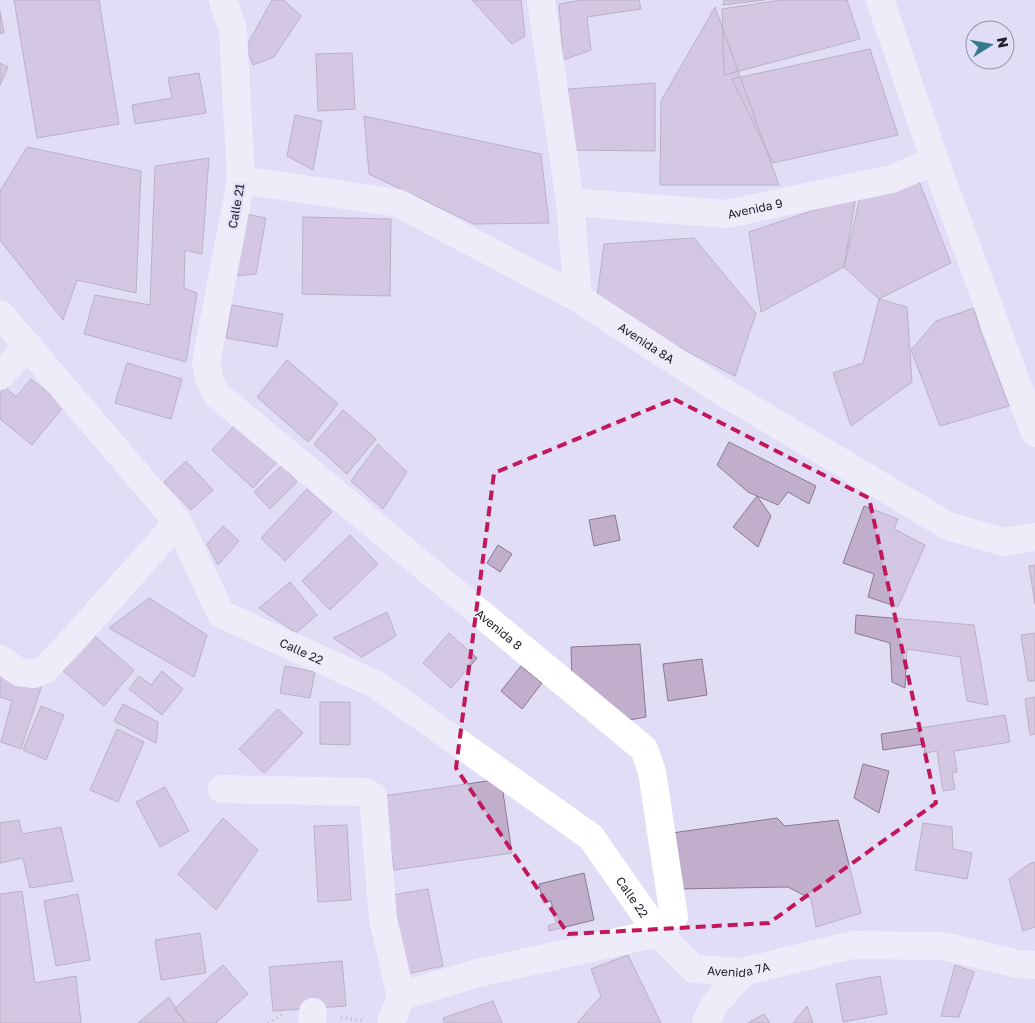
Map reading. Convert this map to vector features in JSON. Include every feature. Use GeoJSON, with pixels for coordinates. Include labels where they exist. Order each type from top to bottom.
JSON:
{"type":"FeatureCollection","features":[{"type":"Feature","properties":{"kind":"street","name":"Calle 21"},"geometry":{"type":"LineString","coordinates":[[210,382],[206,363],[241,180],[233,30],[223,0]]}},
{"type":"Feature","properties":{"kind":"street"},"geometry":{"type":"LineString","coordinates":[[541,0],[570,202],[578,298]]}},
{"type":"Feature","properties":{"kind":"street"},"geometry":{"type":"LineString","coordinates":[[880,0],[935,161],[1035,433]]}},
{"type":"Feature","properties":{"kind":"street","name":"Avenida 9"},"geometry":{"type":"LineString","coordinates":[[570,202],[727,214],[891,180],[935,161]]}},
{"type":"Feature","properties":{"kind":"street","name":"Avenida 8A"},"geometry":{"type":"LineString","coordinates":[[241,180],[398,203],[578,298],[715,387],[948,526],[1004,542],[1035,537]]}},
{"type":"Feature","properties":{"kind":"street","name":"Calle 22"},"geometry":{"type":"LineString","coordinates":[[0,314],[178,522],[221,614],[377,685],[591,837],[658,933]]}},
{"type":"Feature","properties":{"kind":"street"},"geometry":{"type":"LineString","coordinates":[[0,376],[28,346]]}},
{"type":"Feature","properties":{"kind":"street","name":"Avenida 8"},"geometry":{"type":"LineString","coordinates":[[210,382],[216,394],[644,749],[652,772],[674,917],[658,933]]}},
{"type":"Feature","properties":{"kind":"street"},"geometry":{"type":"LineString","coordinates":[[0,659],[19,672],[34,674],[44,670],[178,522]]}},
{"type":"Feature","properties":{"kind":"street"},"geometry":{"type":"LineString","coordinates":[[222,789],[366,792],[373,797],[383,920],[402,996],[391,1023]]}},
{"type":"Feature","properties":{"kind":"street"},"geometry":{"type":"LineString","coordinates":[[402,996],[478,973],[658,933]]}},
{"type":"Feature","properties":{"kind":"street","name":"Avenida 7A"},"geometry":{"type":"LineString","coordinates":[[658,933],[694,969],[743,972],[852,945],[944,946],[1017,964],[1035,964]]}},
{"type":"Feature","properties":{"kind":"street"},"geometry":{"type":"LineString","coordinates":[[706,1023],[714,1006],[743,972]]}},
{"type":"Feature","properties":{"kind":"highlighted area"},"geometry":{"type":"Polygon","coordinates":[[[674,399],[869,498],[936,803],[769,923],[568,934],[456,768],[494,473],[674,399]]]}},
{"type":"Feature","properties":{"kind":"building"},"geometry":{"type":"Polygon","coordinates":[[[14,0],[99,0],[119,124],[37,138],[14,0]]]}},
{"type":"Feature","properties":{"kind":"building"},"geometry":{"type":"Polygon","coordinates":[[[272,0],[284,0],[301,16],[274,57],[253,65],[246,47],[272,0]]]}},
{"type":"Feature","properties":{"kind":"building"},"geometry":{"type":"Polygon","coordinates":[[[472,0],[521,0],[525,36],[512,44],[472,0]]]}},
{"type":"Feature","properties":{"kind":"building"},"geometry":{"type":"Polygon","coordinates":[[[582,0],[639,0],[641,9],[587,17],[591,50],[563,60],[559,4],[582,0]]]}},
{"type":"Feature","properties":{"kind":"building"},"geometry":{"type":"Polygon","coordinates":[[[724,0],[764,0],[723,5],[724,0]]]}},
{"type":"Feature","properties":{"kind":"building"},"geometry":{"type":"Polygon","coordinates":[[[781,0],[847,0],[860,39],[724,75],[722,9],[781,0]]]}},
{"type":"Feature","properties":{"kind":"building"},"geometry":{"type":"Polygon","coordinates":[[[715,7],[779,185],[660,185],[661,101],[715,7]]]}},
{"type":"Feature","properties":{"kind":"building"},"geometry":{"type":"Polygon","coordinates":[[[0,11],[4,33],[0,34],[0,11]]]}},
{"type":"Feature","properties":{"kind":"building"},"geometry":{"type":"Polygon","coordinates":[[[870,49],[898,135],[773,163],[732,79],[870,49]]]}},
{"type":"Feature","properties":{"kind":"building"},"geometry":{"type":"Polygon","coordinates":[[[352,53],[355,109],[318,111],[316,54],[352,53]]]}},
{"type":"Feature","properties":{"kind":"building"},"geometry":{"type":"Polygon","coordinates":[[[0,63],[8,67],[0,85],[0,63]]]}},
{"type":"Feature","properties":{"kind":"building"},"geometry":{"type":"Polygon","coordinates":[[[199,73],[206,113],[135,124],[132,105],[172,98],[168,78],[199,73]]]}},
{"type":"Feature","properties":{"kind":"building"},"geometry":{"type":"Polygon","coordinates":[[[655,83],[655,151],[572,150],[568,89],[655,83]]]}},
{"type":"Feature","properties":{"kind":"building"},"geometry":{"type":"Polygon","coordinates":[[[295,115],[322,121],[313,170],[287,156],[295,115]]]}},
{"type":"Feature","properties":{"kind":"building"},"geometry":{"type":"Polygon","coordinates":[[[364,116],[541,154],[549,223],[474,224],[369,174],[364,116]]]}},
{"type":"Feature","properties":{"kind":"building"},"geometry":{"type":"Polygon","coordinates":[[[27,147],[141,171],[136,293],[77,280],[63,320],[0,240],[0,191],[27,147]]]}},
{"type":"Feature","properties":{"kind":"building"},"geometry":{"type":"Polygon","coordinates":[[[209,158],[202,254],[185,250],[184,288],[197,293],[186,362],[84,334],[95,295],[150,305],[155,166],[209,158]]]}},
{"type":"Feature","properties":{"kind":"building"},"geometry":{"type":"Polygon","coordinates":[[[915,171],[951,263],[879,299],[844,267],[860,197],[915,171]]]}},
{"type":"Feature","properties":{"kind":"building"},"geometry":{"type":"Polygon","coordinates":[[[856,196],[844,267],[761,312],[749,232],[856,196]]]}},
{"type":"Feature","properties":{"kind":"building"},"geometry":{"type":"Polygon","coordinates":[[[246,214],[266,218],[256,274],[234,276],[246,214]]]}},
{"type":"Feature","properties":{"kind":"building"},"geometry":{"type":"Polygon","coordinates":[[[303,217],[391,219],[390,296],[302,294],[303,217]]]}},
{"type":"Feature","properties":{"kind":"building"},"geometry":{"type":"Polygon","coordinates":[[[694,238],[756,313],[735,376],[596,304],[604,244],[694,238]]]}},
{"type":"Feature","properties":{"kind":"building"},"geometry":{"type":"Polygon","coordinates":[[[879,299],[907,307],[912,382],[851,426],[833,373],[863,363],[879,299]]]}},
{"type":"Feature","properties":{"kind":"building"},"geometry":{"type":"Polygon","coordinates":[[[232,305],[283,314],[277,347],[226,338],[232,305]]]}},
{"type":"Feature","properties":{"kind":"building"},"geometry":{"type":"Polygon","coordinates":[[[974,308],[980,330],[1009,406],[940,426],[911,350],[936,321],[974,308]]]}},
{"type":"Feature","properties":{"kind":"building"},"geometry":{"type":"Polygon","coordinates":[[[287,360],[338,404],[308,442],[257,397],[287,360]]]}},
{"type":"Feature","properties":{"kind":"building"},"geometry":{"type":"Polygon","coordinates":[[[127,363],[182,379],[171,419],[115,403],[127,363]]]}},
{"type":"Feature","properties":{"kind":"building"},"geometry":{"type":"Polygon","coordinates":[[[31,379],[64,406],[32,445],[0,419],[0,393],[5,387],[16,397],[31,379]]]}},
{"type":"Feature","properties":{"kind":"building"},"geometry":{"type":"Polygon","coordinates":[[[343,410],[376,439],[347,474],[314,444],[343,410]]]}},
{"type":"Feature","properties":{"kind":"building"},"geometry":{"type":"Polygon","coordinates":[[[236,424],[277,462],[253,488],[212,450],[236,424]]]}},
{"type":"Feature","properties":{"kind":"building"},"geometry":{"type":"Polygon","coordinates":[[[729,442],[816,486],[809,504],[788,492],[778,505],[748,492],[717,465],[729,442]]]}},
{"type":"Feature","properties":{"kind":"building"},"geometry":{"type":"Polygon","coordinates":[[[378,444],[407,472],[383,509],[351,481],[378,444]]]}},
{"type":"Feature","properties":{"kind":"building"},"geometry":{"type":"Polygon","coordinates":[[[186,461],[213,490],[191,510],[164,482],[186,461]]]}},
{"type":"Feature","properties":{"kind":"building"},"geometry":{"type":"Polygon","coordinates":[[[282,465],[297,482],[270,509],[254,492],[282,465]]]}},
{"type":"Feature","properties":{"kind":"building"},"geometry":{"type":"Polygon","coordinates":[[[307,489],[332,512],[285,561],[261,538],[307,489]]]}},
{"type":"Feature","properties":{"kind":"building"},"geometry":{"type":"Polygon","coordinates":[[[757,496],[771,516],[758,547],[733,527],[757,496]]]}},
{"type":"Feature","properties":{"kind":"building"},"geometry":{"type":"Polygon","coordinates":[[[864,506],[898,519],[894,529],[925,545],[898,607],[868,597],[874,574],[843,563],[864,506]]]}},
{"type":"Feature","properties":{"kind":"building"},"geometry":{"type":"Polygon","coordinates":[[[615,515],[620,540],[594,546],[589,520],[615,515]]]}},
{"type":"Feature","properties":{"kind":"building"},"geometry":{"type":"Polygon","coordinates":[[[223,526],[239,541],[218,565],[207,544],[223,526]]]}},
{"type":"Feature","properties":{"kind":"building"},"geometry":{"type":"Polygon","coordinates":[[[350,535],[378,564],[330,610],[302,581],[350,535]]]}},
{"type":"Feature","properties":{"kind":"building"},"geometry":{"type":"Polygon","coordinates":[[[498,545],[512,554],[500,572],[487,563],[498,545]]]}},
{"type":"Feature","properties":{"kind":"building"},"geometry":{"type":"Polygon","coordinates":[[[1035,565],[1035,604],[1029,566],[1035,565]]]}},
{"type":"Feature","properties":{"kind":"building"},"geometry":{"type":"Polygon","coordinates":[[[290,582],[317,615],[296,633],[259,608],[290,582]]]}},
{"type":"Feature","properties":{"kind":"building"},"geometry":{"type":"Polygon","coordinates":[[[149,598],[207,635],[194,677],[109,628],[149,598]]]}},
{"type":"Feature","properties":{"kind":"building"},"geometry":{"type":"Polygon","coordinates":[[[387,612],[396,636],[362,657],[333,638],[387,612]]]}},
{"type":"Feature","properties":{"kind":"building"},"geometry":{"type":"Polygon","coordinates":[[[856,615],[974,625],[988,705],[967,701],[960,657],[907,649],[905,688],[892,682],[890,643],[855,633],[856,615]]]}},
{"type":"Feature","properties":{"kind":"building"},"geometry":{"type":"Polygon","coordinates":[[[449,633],[477,658],[451,688],[423,663],[449,633]]]}},
{"type":"Feature","properties":{"kind":"building"},"geometry":{"type":"Polygon","coordinates":[[[1035,633],[1035,681],[1028,681],[1021,635],[1035,633]]]}},
{"type":"Feature","properties":{"kind":"building"},"geometry":{"type":"Polygon","coordinates":[[[92,634],[134,670],[104,706],[62,670],[92,634]]]}},
{"type":"Feature","properties":{"kind":"building"},"geometry":{"type":"Polygon","coordinates":[[[640,644],[646,717],[619,722],[572,684],[571,647],[640,644]]]}},
{"type":"Feature","properties":{"kind":"building"},"geometry":{"type":"Polygon","coordinates":[[[702,659],[707,695],[668,701],[663,664],[702,659]]]}},
{"type":"Feature","properties":{"kind":"building"},"geometry":{"type":"Polygon","coordinates":[[[285,666],[315,672],[310,698],[280,693],[285,666]]]}},
{"type":"Feature","properties":{"kind":"building"},"geometry":{"type":"Polygon","coordinates":[[[521,666],[542,683],[522,709],[501,691],[521,666]]]}},
{"type":"Feature","properties":{"kind":"building"},"geometry":{"type":"Polygon","coordinates":[[[0,671],[42,685],[21,749],[1,742],[12,701],[0,697],[0,671]]]}},
{"type":"Feature","properties":{"kind":"building"},"geometry":{"type":"Polygon","coordinates":[[[162,671],[183,689],[162,715],[129,689],[139,676],[151,685],[162,671]]]}},
{"type":"Feature","properties":{"kind":"building"},"geometry":{"type":"Polygon","coordinates":[[[1035,697],[1035,734],[1030,735],[1025,699],[1035,697]]]}},
{"type":"Feature","properties":{"kind":"building"},"geometry":{"type":"Polygon","coordinates":[[[320,702],[350,702],[350,745],[320,744],[320,702]]]}},
{"type":"Feature","properties":{"kind":"building"},"geometry":{"type":"Polygon","coordinates":[[[123,704],[158,722],[156,743],[114,721],[123,704]]]}},
{"type":"Feature","properties":{"kind":"building"},"geometry":{"type":"Polygon","coordinates":[[[41,706],[64,715],[46,760],[23,750],[41,706]]]}},
{"type":"Feature","properties":{"kind":"building"},"geometry":{"type":"Polygon","coordinates":[[[278,709],[303,733],[264,773],[239,749],[278,709]]]}},
{"type":"Feature","properties":{"kind":"building"},"geometry":{"type":"Polygon","coordinates":[[[1005,715],[1010,742],[954,751],[957,772],[952,773],[955,789],[943,791],[937,751],[925,753],[924,744],[883,750],[881,734],[1005,715]]]}},
{"type":"Feature","properties":{"kind":"building"},"geometry":{"type":"Polygon","coordinates":[[[117,729],[144,742],[118,802],[90,790],[117,729]]]}},
{"type":"Feature","properties":{"kind":"building"},"geometry":{"type":"Polygon","coordinates":[[[863,764],[889,771],[879,813],[854,798],[863,764]]]}},
{"type":"Feature","properties":{"kind":"building"},"geometry":{"type":"Polygon","coordinates":[[[501,779],[512,853],[394,870],[383,796],[501,779]]]}},
{"type":"Feature","properties":{"kind":"building"},"geometry":{"type":"Polygon","coordinates":[[[165,787],[189,831],[160,847],[136,802],[165,787]]]}},
{"type":"Feature","properties":{"kind":"building"},"geometry":{"type":"Polygon","coordinates":[[[223,818],[258,850],[216,910],[178,874],[223,818]]]}},
{"type":"Feature","properties":{"kind":"building"},"geometry":{"type":"Polygon","coordinates":[[[777,818],[785,826],[838,820],[861,913],[816,927],[811,899],[788,887],[679,889],[672,833],[777,818]]]}},
{"type":"Feature","properties":{"kind":"building"},"geometry":{"type":"Polygon","coordinates":[[[19,820],[22,834],[61,827],[73,881],[30,888],[23,858],[0,863],[0,823],[19,820]]]}},
{"type":"Feature","properties":{"kind":"building"},"geometry":{"type":"Polygon","coordinates":[[[923,823],[952,827],[953,849],[972,853],[967,879],[915,870],[923,823]]]}},
{"type":"Feature","properties":{"kind":"building"},"geometry":{"type":"Polygon","coordinates":[[[347,825],[351,900],[318,902],[314,826],[347,825]]]}},
{"type":"Feature","properties":{"kind":"building"},"geometry":{"type":"Polygon","coordinates":[[[1035,862],[1035,927],[1023,931],[1009,879],[1029,864],[1035,862]]]}},
{"type":"Feature","properties":{"kind":"building"},"geometry":{"type":"Polygon","coordinates":[[[584,873],[594,920],[549,931],[548,926],[556,923],[551,901],[543,903],[539,884],[584,873]]]}},
{"type":"Feature","properties":{"kind":"building"},"geometry":{"type":"Polygon","coordinates":[[[428,889],[443,966],[402,975],[386,896],[428,889]]]}},
{"type":"Feature","properties":{"kind":"building"},"geometry":{"type":"Polygon","coordinates":[[[22,891],[35,983],[76,976],[81,1023],[0,1023],[0,894],[22,891]]]}},
{"type":"Feature","properties":{"kind":"building"},"geometry":{"type":"Polygon","coordinates":[[[78,894],[90,960],[56,966],[44,901],[78,894]]]}},
{"type":"Feature","properties":{"kind":"building"},"geometry":{"type":"Polygon","coordinates":[[[200,933],[206,973],[161,980],[155,940],[200,933]]]}},
{"type":"Feature","properties":{"kind":"building"},"geometry":{"type":"Polygon","coordinates":[[[628,955],[661,1023],[577,1023],[601,996],[591,969],[628,955]]]}},
{"type":"Feature","properties":{"kind":"building"},"geometry":{"type":"Polygon","coordinates":[[[342,961],[346,1006],[273,1011],[269,967],[342,961]]]}},
{"type":"Feature","properties":{"kind":"building"},"geometry":{"type":"Polygon","coordinates":[[[223,965],[248,994],[216,1023],[187,1023],[174,1009],[223,965]]]}},
{"type":"Feature","properties":{"kind":"building"},"geometry":{"type":"Polygon","coordinates":[[[955,965],[974,972],[959,1017],[941,1016],[955,965]]]}},
{"type":"Feature","properties":{"kind":"building"},"geometry":{"type":"Polygon","coordinates":[[[880,976],[887,1014],[843,1022],[836,984],[880,976]]]}},
{"type":"Feature","properties":{"kind":"building"},"geometry":{"type":"Polygon","coordinates":[[[169,997],[185,1023],[138,1023],[169,997]]]}},
{"type":"Feature","properties":{"kind":"building"},"geometry":{"type":"Polygon","coordinates":[[[493,1001],[502,1023],[444,1023],[443,1018],[493,1001]]]}},
{"type":"Feature","properties":{"kind":"building"},"geometry":{"type":"Polygon","coordinates":[[[807,1006],[813,1023],[793,1023],[807,1006]]]}},
{"type":"Feature","properties":{"kind":"building"},"geometry":{"type":"Polygon","coordinates":[[[764,1014],[770,1023],[748,1023],[764,1014]]]}}]}
